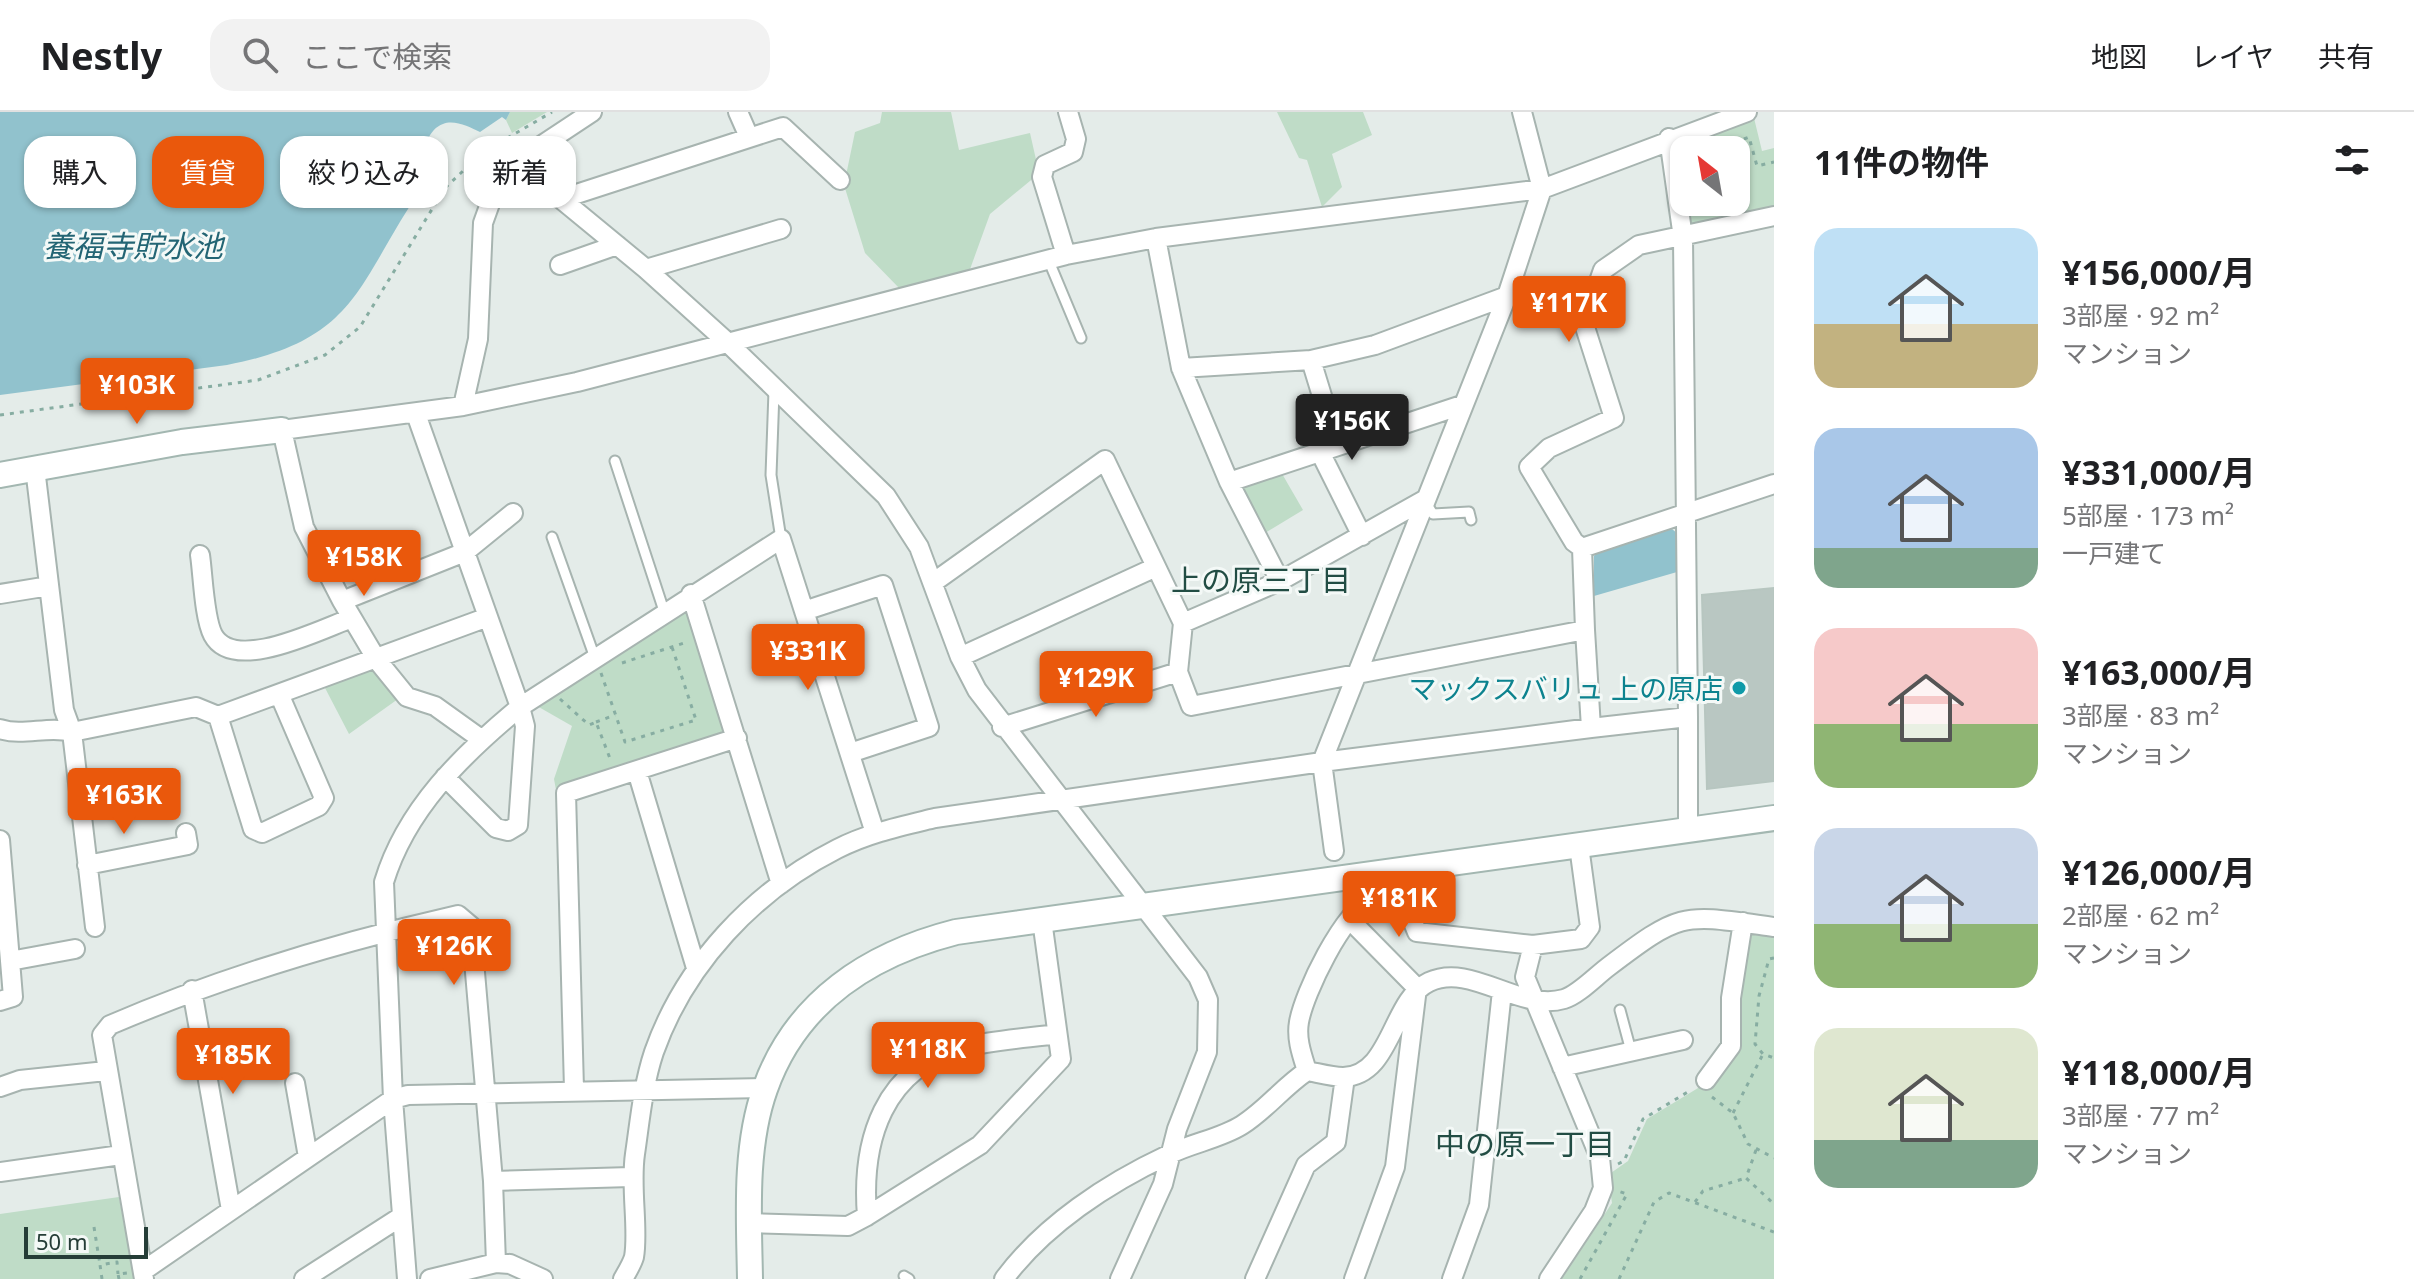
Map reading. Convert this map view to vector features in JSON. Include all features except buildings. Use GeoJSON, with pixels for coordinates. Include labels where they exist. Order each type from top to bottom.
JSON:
{"type":"FeatureCollection","features":[{"type":"Feature","properties":{"kind":"street"},"geometry":{"type":"LineString","coordinates":[[556,136],[592,112]]}},
{"type":"Feature","properties":{"kind":"street"},"geometry":{"type":"LineString","coordinates":[[738,112],[749,137]]}},
{"type":"Feature","properties":{"kind":"street"},"geometry":{"type":"LineString","coordinates":[[1057,257],[1042,177],[1045,165],[1073,152],[1076,139],[1068,112]]}},
{"type":"Feature","properties":{"kind":"street"},"geometry":{"type":"LineString","coordinates":[[1334,851],[1322,762],[1507,296],[1542,189],[1522,112]]}},
{"type":"Feature","properties":{"kind":"street"},"geometry":{"type":"LineString","coordinates":[[0,475],[182,442],[463,406],[1057,257],[1156,238],[1542,189],[1669,138],[1747,112]]}},
{"type":"Feature","properties":{"kind":"street"},"geometry":{"type":"LineString","coordinates":[[576,194],[783,127],[840,180]]}},
{"type":"Feature","properties":{"kind":"street"},"geometry":{"type":"LineString","coordinates":[[1669,138],[1683,238],[1688,831]]}},
{"type":"Feature","properties":{"kind":"street"},"geometry":{"type":"LineString","coordinates":[[463,406],[478,339],[483,223],[488,208]]}},
{"type":"Feature","properties":{"kind":"street"},"geometry":{"type":"LineString","coordinates":[[572,208],[727,342],[891,503],[919,547],[960,657],[1002,727],[1198,977],[1208,1000],[1207,1052],[1170,1154],[1163,1184],[1120,1279]]}},
{"type":"Feature","properties":{"kind":"street"},"geometry":{"type":"LineString","coordinates":[[1582,548],[1574,542],[1529,467],[1549,448],[1614,418],[1584,324],[1603,270],[1639,245],[1774,216]]}},
{"type":"Feature","properties":{"kind":"street"},"geometry":{"type":"LineString","coordinates":[[646,269],[781,229]]}},
{"type":"Feature","properties":{"kind":"street"},"geometry":{"type":"LineString","coordinates":[[1156,238],[1181,368],[1229,482],[1280,581]]}},
{"type":"Feature","properties":{"kind":"street"},"geometry":{"type":"LineString","coordinates":[[560,265],[617,245]]}},
{"type":"Feature","properties":{"kind":"street"},"geometry":{"type":"LineString","coordinates":[[1181,368],[1311,360],[1375,345],[1507,296]]}},
{"type":"Feature","properties":{"kind":"street"},"geometry":{"type":"LineString","coordinates":[[1311,360],[1328,449],[1362,536]]}},
{"type":"Feature","properties":{"kind":"street"},"geometry":{"type":"LineString","coordinates":[[1229,482],[1462,405]]}},
{"type":"Feature","properties":{"kind":"street"},"geometry":{"type":"LineString","coordinates":[[416,414],[525,726],[518,825],[508,831],[496,828],[445,777]]}},
{"type":"Feature","properties":{"kind":"street"},"geometry":{"type":"LineString","coordinates":[[282,430],[304,527],[377,660],[407,697],[435,706],[481,739]]}},
{"type":"Feature","properties":{"kind":"street"},"geometry":{"type":"LineString","coordinates":[[934,582],[1105,460],[1183,623],[1178,672],[1191,706],[1356,671],[1585,630]]}},
{"type":"Feature","properties":{"kind":"street"},"geometry":{"type":"LineString","coordinates":[[35,468],[64,710],[72,732],[95,927]]}},
{"type":"Feature","properties":{"kind":"street"},"geometry":{"type":"LineString","coordinates":[[1582,548],[1774,484]]}},
{"type":"Feature","properties":{"kind":"street"},"geometry":{"type":"LineString","coordinates":[[1183,623],[1280,581],[1424,500]]}},
{"type":"Feature","properties":{"kind":"street"},"geometry":{"type":"LineString","coordinates":[[342,601],[465,552],[513,513]]}},
{"type":"Feature","properties":{"kind":"street"},"geometry":{"type":"LineString","coordinates":[[407,1279],[393,1099],[384,882],[394,850],[412,818],[481,739],[548,689],[598,664],[664,611],[781,539],[875,833]]}},
{"type":"Feature","properties":{"kind":"street"},"geometry":{"type":"LineString","coordinates":[[1582,548],[1591,728]]}},
{"type":"Feature","properties":{"kind":"street"},"geometry":{"type":"LineString","coordinates":[[200,555],[211,632],[219,643],[232,650],[261,651],[352,618]]}},
{"type":"Feature","properties":{"kind":"street"},"geometry":{"type":"LineString","coordinates":[[960,657],[1156,567]]}},
{"type":"Feature","properties":{"kind":"street"},"geometry":{"type":"LineString","coordinates":[[804,611],[883,585],[929,727],[850,753]]}},
{"type":"Feature","properties":{"kind":"street"},"geometry":{"type":"LineString","coordinates":[[0,594],[49,586]]}},
{"type":"Feature","properties":{"kind":"street"},"geometry":{"type":"LineString","coordinates":[[691,594],[781,884]]}},
{"type":"Feature","properties":{"kind":"street"},"geometry":{"type":"LineString","coordinates":[[0,729],[13,734],[60,728],[72,732],[196,707],[218,716],[280,696],[488,617]]}},
{"type":"Feature","properties":{"kind":"street"},"geometry":{"type":"LineString","coordinates":[[1002,727],[1178,672]]}},
{"type":"Feature","properties":{"kind":"street"},"geometry":{"type":"LineString","coordinates":[[241,843],[319,806],[324,798],[280,696]]}},
{"type":"Feature","properties":{"kind":"street"},"geometry":{"type":"LineString","coordinates":[[218,716],[253,829],[262,833]]}},
{"type":"Feature","properties":{"kind":"street"},"geometry":{"type":"LineString","coordinates":[[623,1279],[634,1256],[631,1177],[643,1091],[668,1015],[696,968],[736,923],[781,884],[837,849],[875,833],[935,818],[1059,798],[1688,717]]}},
{"type":"Feature","properties":{"kind":"street"},"geometry":{"type":"LineString","coordinates":[[574,1089],[566,793],[737,738]]}},
{"type":"Feature","properties":{"kind":"street"},"geometry":{"type":"LineString","coordinates":[[637,771],[696,968]]}},
{"type":"Feature","properties":{"kind":"street"},"geometry":{"type":"LineString","coordinates":[[750,1279],[749,1223],[754,1145],[765,1088],[810,1013],[841,984],[876,959],[913,943],[956,932],[1774,818]]}},
{"type":"Feature","properties":{"kind":"street"},"geometry":{"type":"LineString","coordinates":[[0,840],[13,997],[0,1001]]}},
{"type":"Feature","properties":{"kind":"street"},"geometry":{"type":"LineString","coordinates":[[87,865],[188,845]]}},
{"type":"Feature","properties":{"kind":"street"},"geometry":{"type":"LineString","coordinates":[[1307,1071],[1299,1044],[1299,1021],[1328,951],[1350,920],[1370,901],[1402,895],[1417,932],[1533,945],[1581,939],[1590,927],[1579,846]]}},
{"type":"Feature","properties":{"kind":"street"},"geometry":{"type":"LineString","coordinates":[[496,1263],[493,1181],[483,1094],[471,926],[458,915],[387,931],[192,990],[110,1025],[102,1035],[144,1275],[231,1210],[393,1099],[408,1095],[483,1094],[574,1089],[765,1088]]}},
{"type":"Feature","properties":{"kind":"street"},"geometry":{"type":"LineString","coordinates":[[1004,1279],[1043,1236],[1117,1181],[1170,1154],[1240,1127],[1267,1107],[1281,1089],[1307,1071],[1345,1077],[1364,1069],[1381,1051],[1417,988],[1449,976],[1534,1000],[1565,999],[1676,920],[1699,916],[1774,927]]}},
{"type":"Feature","properties":{"kind":"street"},"geometry":{"type":"LineString","coordinates":[[749,1223],[848,1226],[980,1145],[1061,1059],[1042,920]]}},
{"type":"Feature","properties":{"kind":"street"},"geometry":{"type":"LineString","coordinates":[[1350,920],[1417,988]]}},
{"type":"Feature","properties":{"kind":"street"},"geometry":{"type":"LineString","coordinates":[[1706,1080],[1731,1046],[1731,998],[1743,922]]}},
{"type":"Feature","properties":{"kind":"street"},"geometry":{"type":"LineString","coordinates":[[1533,945],[1525,977],[1600,1158],[1603,1188],[1594,1211],[1549,1279]]}},
{"type":"Feature","properties":{"kind":"street"},"geometry":{"type":"LineString","coordinates":[[10,961],[75,949]]}},
{"type":"Feature","properties":{"kind":"street"},"geometry":{"type":"LineString","coordinates":[[1354,1279],[1395,1167],[1417,988]]}},
{"type":"Feature","properties":{"kind":"street"},"geometry":{"type":"LineString","coordinates":[[192,990],[231,1210]]}},
{"type":"Feature","properties":{"kind":"street"},"geometry":{"type":"LineString","coordinates":[[1452,1279],[1479,1205],[1502,991]]}},
{"type":"Feature","properties":{"kind":"street"},"geometry":{"type":"LineString","coordinates":[[867,1216],[864,1183],[875,1122],[906,1080],[931,1061],[964,1047],[1057,1034]]}},
{"type":"Feature","properties":{"kind":"street"},"geometry":{"type":"LineString","coordinates":[[1562,1067],[1683,1040]]}},
{"type":"Feature","properties":{"kind":"street"},"geometry":{"type":"LineString","coordinates":[[0,1087],[20,1080],[106,1071]]}},
{"type":"Feature","properties":{"kind":"street"},"geometry":{"type":"LineString","coordinates":[[1255,1279],[1306,1165],[1336,1142],[1345,1077]]}},
{"type":"Feature","properties":{"kind":"street"},"geometry":{"type":"LineString","coordinates":[[295,1083],[308,1157]]}},
{"type":"Feature","properties":{"kind":"street"},"geometry":{"type":"LineString","coordinates":[[0,1172],[121,1155]]}},
{"type":"Feature","properties":{"kind":"street"},"geometry":{"type":"LineString","coordinates":[[493,1181],[631,1177]]}},
{"type":"Feature","properties":{"kind":"street"},"geometry":{"type":"LineString","coordinates":[[304,1279],[402,1216]]}},
{"type":"Feature","properties":{"kind":"street"},"geometry":{"type":"LineString","coordinates":[[430,1279],[496,1263],[510,1264],[543,1279]]}},
{"type":"Feature","properties":{"kind":"lane"},"geometry":{"type":"LineString","coordinates":[[1057,257],[1081,338]]}},
{"type":"Feature","properties":{"kind":"lane"},"geometry":{"type":"LineString","coordinates":[[775,387],[771,475],[781,539]]}},
{"type":"Feature","properties":{"kind":"lane"},"geometry":{"type":"LineString","coordinates":[[615,461],[664,611]]}},
{"type":"Feature","properties":{"kind":"lane"},"geometry":{"type":"LineString","coordinates":[[1424,500],[1433,514],[1469,512],[1471,520]]}},
{"type":"Feature","properties":{"kind":"lane"},"geometry":{"type":"LineString","coordinates":[[552,537],[598,664]]}},
{"type":"Feature","properties":{"kind":"lane"},"geometry":{"type":"LineString","coordinates":[[1620,1010],[1631,1051]]}},
{"type":"Feature","properties":{"kind":"path"},"geometry":{"type":"LineString","coordinates":[[0,415],[258,380],[325,355],[360,327],[445,188],[482,153],[552,112]]}},
{"type":"Feature","properties":{"kind":"path"},"geometry":{"type":"LineString","coordinates":[[1750,141],[1757,166],[1774,162]]}},
{"type":"Feature","properties":{"kind":"path"},"geometry":{"type":"LineString","coordinates":[[1495,325],[1557,304]]}},
{"type":"Feature","properties":{"kind":"path"},"geometry":{"type":"LineString","coordinates":[[672,647],[696,720],[625,742],[598,664],[687,642]]}},
{"type":"Feature","properties":{"kind":"path"},"geometry":{"type":"LineString","coordinates":[[548,689],[589,725],[616,715]]}},
{"type":"Feature","properties":{"kind":"path"},"geometry":{"type":"LineString","coordinates":[[596,722],[609,754]]}},
{"type":"Feature","properties":{"kind":"path"},"geometry":{"type":"LineString","coordinates":[[1774,958],[1769,959],[1759,996],[1755,1044],[1763,1054],[1774,1058]]}},
{"type":"Feature","properties":{"kind":"path"},"geometry":{"type":"LineString","coordinates":[[1733,1113],[1763,1054]]}},
{"type":"Feature","properties":{"kind":"path"},"geometry":{"type":"LineString","coordinates":[[1601,1173],[1624,1161],[1643,1119],[1706,1080],[1713,1101],[1733,1113],[1748,1144],[1774,1158]]}},
{"type":"Feature","properties":{"kind":"path"},"geometry":{"type":"LineString","coordinates":[[1746,1178],[1756,1149]]}},
{"type":"Feature","properties":{"kind":"path"},"geometry":{"type":"LineString","coordinates":[[1695,1202],[1703,1191],[1711,1187],[1746,1178]]}},
{"type":"Feature","properties":{"kind":"path"},"geometry":{"type":"LineString","coordinates":[[1746,1178],[1774,1204]]}},
{"type":"Feature","properties":{"kind":"path"},"geometry":{"type":"LineString","coordinates":[[1619,1279],[1654,1202],[1669,1193],[1774,1232]]}},
{"type":"Feature","properties":{"kind":"path"},"geometry":{"type":"LineString","coordinates":[[94,1227],[102,1279]]}},
{"type":"Feature","properties":{"kind":"path"},"geometry":{"type":"LineString","coordinates":[[100,1265],[117,1262],[118,1274]]}},
{"type":"Feature","properties":{"kind":"green space"},"geometry":{"type":"Polygon","coordinates":[[[510,112],[547,112],[512,133],[506,120],[510,112]]]}},
{"type":"Feature","properties":{"kind":"green space"},"geometry":{"type":"Polygon","coordinates":[[[882,112],[951,112],[959,150],[1030,133],[1037,164],[1036,176],[990,214],[969,272],[900,289],[865,253],[844,185],[855,132],[880,123],[882,112]]]}},
{"type":"Feature","properties":{"kind":"green space"},"geometry":{"type":"Polygon","coordinates":[[[1277,112],[1363,112],[1372,135],[1332,154],[1342,187],[1322,207],[1307,160],[1299,158],[1277,112]]]}},
{"type":"Feature","properties":{"kind":"green space"},"geometry":{"type":"Polygon","coordinates":[[[1754,118],[1762,151],[1774,148],[1774,210],[1695,230],[1688,216],[1750,216],[1750,136],[1703,136],[1754,118]]]}},
{"type":"Feature","properties":{"kind":"green space"},"geometry":{"type":"Polygon","coordinates":[[[1281,472],[1303,510],[1265,533],[1240,487],[1281,472]]]}},
{"type":"Feature","properties":{"kind":"green space"},"geometry":{"type":"Polygon","coordinates":[[[680,611],[689,614],[726,736],[556,790],[554,779],[572,726],[537,706],[680,611]]]}},
{"type":"Feature","properties":{"kind":"green space"},"geometry":{"type":"Polygon","coordinates":[[[375,666],[398,699],[349,734],[324,686],[375,666]]]}},
{"type":"Feature","properties":{"kind":"green space"},"geometry":{"type":"Polygon","coordinates":[[[1746,928],[1774,933],[1774,1279],[1562,1279],[1612,1203],[1608,1175],[1628,1161],[1647,1119],[1708,1082],[1734,1046],[1746,928]]]}},
{"type":"Feature","properties":{"kind":"green space"},"geometry":{"type":"Polygon","coordinates":[[[119,1197],[134,1279],[0,1279],[0,1214],[119,1197]]]}},
{"type":"Feature","properties":{"kind":"water","name":"養福寺貯水池"},"geometry":{"type":"Polygon","coordinates":[[[0,112],[510,112],[506,120],[502,117],[480,132],[452,122],[436,128],[430,136],[280,136],[280,208],[409,208],[351,301],[331,322],[305,339],[271,354],[227,365],[0,395],[0,112]]]}},
{"type":"Feature","properties":{"kind":"water"},"geometry":{"type":"Polygon","coordinates":[[[1672,529],[1678,534],[1677,572],[1594,596],[1594,556],[1597,552],[1672,529]]]}},
{"type":"Feature","properties":{"kind":"place","name":"マックスバリュ 上の原店"},"geometry":{"type":"Point","coordinates":[1739,688]}},
{"type":"Feature","properties":{"kind":"district","name":"上の原三丁目"},"geometry":{"type":"Point","coordinates":[1261,579]}},
{"type":"Feature","properties":{"kind":"district","name":"中の原一丁目"},"geometry":{"type":"Point","coordinates":[1525,1143]}}]}
